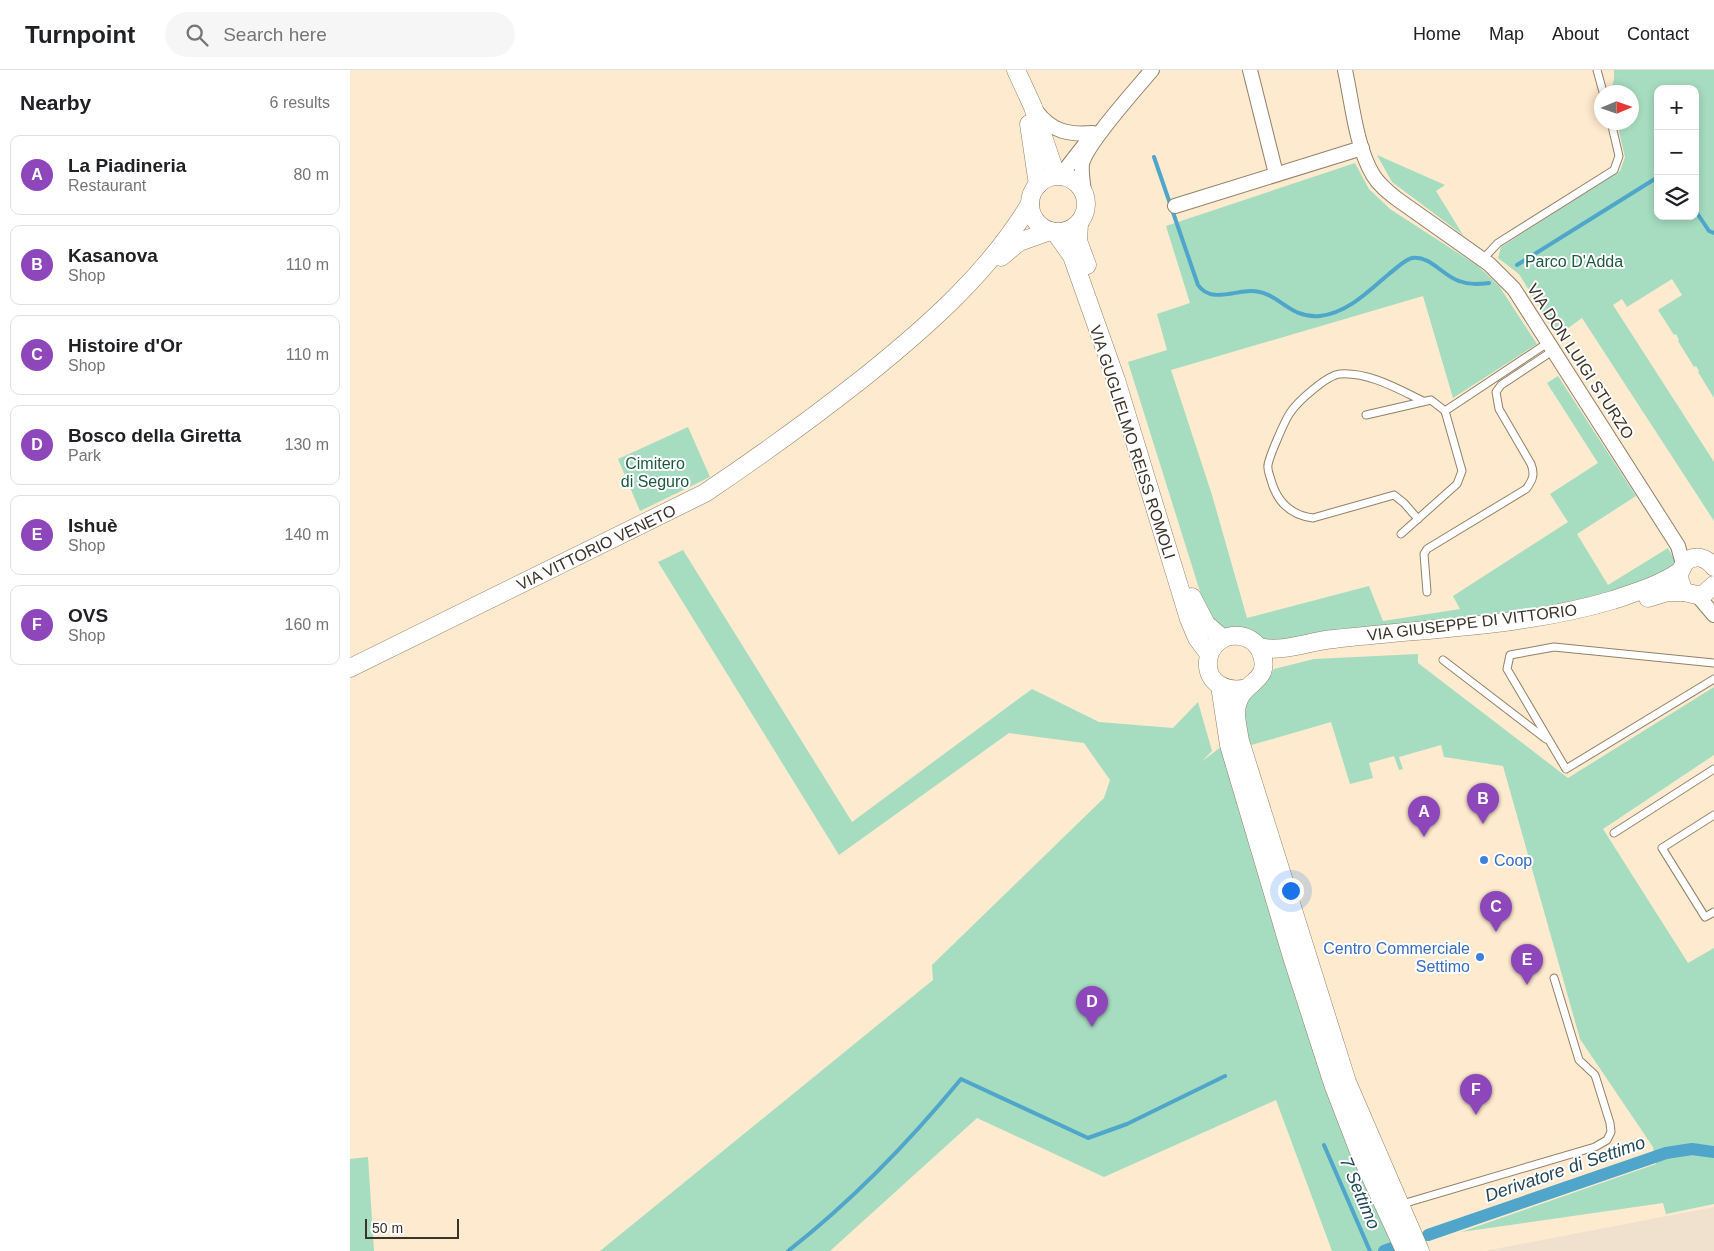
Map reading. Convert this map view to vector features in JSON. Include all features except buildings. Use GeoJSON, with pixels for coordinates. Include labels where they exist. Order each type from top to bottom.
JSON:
{"type":"FeatureCollection","features":[{"type":"Feature","properties":{"kind":"street"},"geometry":{"type":"LineString","coordinates":[[965,288],[1019,242],[1052,231],[1070,229],[1079,223],[1086,207],[1082,165],[1085,157],[1110,121],[1152,70]]}},
{"type":"Feature","properties":{"kind":"street"},"geometry":{"type":"LineString","coordinates":[[1250,70],[1276,174]]}},
{"type":"Feature","properties":{"kind":"street","name":"VIA DON LUIGI STURZO"},"geometry":{"type":"LineString","coordinates":[[1345,70],[1362,148],[1373,176],[1383,188],[1483,259],[1514,289],[1678,546],[1699,564]]}},
{"type":"Feature","properties":{"kind":"street"},"geometry":{"type":"LineString","coordinates":[[1017,72],[1059,175]]}},
{"type":"Feature","properties":{"kind":"street"},"geometry":{"type":"LineString","coordinates":[[1017,72],[1034,153],[1038,185]]}},
{"type":"Feature","properties":{"kind":"street"},"geometry":{"type":"LineString","coordinates":[[1032,107],[1043,121],[1054,129],[1074,134],[1093,133]]}},
{"type":"Feature","properties":{"kind":"street"},"geometry":{"type":"LineString","coordinates":[[1059,175],[1093,133],[1110,121]]}},
{"type":"Feature","properties":{"kind":"street"},"geometry":{"type":"LineString","coordinates":[[1175,206],[1362,148]]}},
{"type":"Feature","properties":{"kind":"street"},"geometry":{"type":"LineString","coordinates":[[965,288],[1010,234],[1030,204],[1032,193],[1046,178],[1059,175],[1074,180],[1084,192]]}},
{"type":"Feature","properties":{"kind":"street"},"geometry":{"type":"LineString","coordinates":[[1030,204],[1036,221],[1052,231]]}},
{"type":"Feature","properties":{"kind":"street","name":"VIA GUGLIELMO REISS ROMOLI"},"geometry":{"type":"LineString","coordinates":[[1079,223],[1078,241],[1124,377],[1195,607],[1210,630],[1222,638]]}},
{"type":"Feature","properties":{"kind":"street","name":"VIA GUGLIELMO REISS ROMOLI"},"geometry":{"type":"LineString","coordinates":[[1052,231],[1072,256],[1116,380],[1188,619],[1209,654]]}},
{"type":"Feature","properties":{"kind":"street","name":"VIA VITTORIO VENETO"},"geometry":{"type":"LineString","coordinates":[[350,668],[705,493],[826,408],[922,331],[965,288]]}},
{"type":"Feature","properties":{"kind":"street"},"geometry":{"type":"LineString","coordinates":[[1699,564],[1679,582],[1704,597]]}},
{"type":"Feature","properties":{"kind":"street","name":"VIA GIUSEPPE DI VITTORIO"},"geometry":{"type":"LineString","coordinates":[[1259,647],[1279,649],[1333,639],[1462,626],[1566,611],[1663,583],[1699,564]]}},
{"type":"Feature","properties":{"kind":"street","name":"VIA GIUSEPPE DI VITTORIO"},"geometry":{"type":"LineString","coordinates":[[1263,668],[1280,659],[1312,651],[1463,636],[1578,619],[1668,592],[1704,597]]}},
{"type":"Feature","properties":{"kind":"street"},"geometry":{"type":"LineString","coordinates":[[1248,688],[1228,690],[1220,686],[1209,672],[1209,654],[1214,645],[1222,638],[1238,635],[1253,641],[1262,653],[1263,668],[1260,676],[1239,698],[1236,712],[1240,741],[1346,1082],[1420,1251]]}},
{"type":"Feature","properties":{"kind":"street"},"geometry":{"type":"LineString","coordinates":[[1220,686],[1229,745],[1292,957],[1333,1084],[1358,1149],[1405,1251]]}},
{"type":"Feature","properties":{"kind":"street"},"geometry":{"type":"LineString","coordinates":[[1292,957],[1310,994],[1337,1077],[1341,1082],[1346,1082]]}},
{"type":"Feature","properties":{"kind":"street"},"geometry":{"type":"LineString","coordinates":[[1358,1149],[1374,1169],[1388,1201],[1392,1205],[1399,1205]]}},
{"type":"Feature","properties":{"kind":"lane"},"geometry":{"type":"LineString","coordinates":[[1597,70],[1601,85]]}},
{"type":"Feature","properties":{"kind":"lane"},"geometry":{"type":"LineString","coordinates":[[1483,259],[1498,243],[1614,170],[1619,156],[1613,130]]}},
{"type":"Feature","properties":{"kind":"lane"},"geometry":{"type":"LineString","coordinates":[[1445,411],[1552,346]]}},
{"type":"Feature","properties":{"kind":"lane"},"geometry":{"type":"LineString","coordinates":[[1427,592],[1424,554],[1427,549],[1526,489],[1532,481],[1534,472],[1532,464],[1499,409],[1496,392],[1501,385],[1552,346]]}},
{"type":"Feature","properties":{"kind":"lane"},"geometry":{"type":"LineString","coordinates":[[1418,519],[1394,495],[1313,518],[1302,516],[1288,508],[1276,495],[1267,466],[1290,412],[1323,380],[1339,374],[1363,376],[1388,384],[1423,401]]}},
{"type":"Feature","properties":{"kind":"lane"},"geometry":{"type":"LineString","coordinates":[[1366,415],[1431,400],[1445,411],[1462,471],[1457,484],[1401,534]]}},
{"type":"Feature","properties":{"kind":"lane"},"geometry":{"type":"LineString","coordinates":[[1714,663],[1554,647],[1510,655],[1507,669],[1566,769],[1714,679]]}},
{"type":"Feature","properties":{"kind":"lane"},"geometry":{"type":"LineString","coordinates":[[1443,660],[1551,742]]}},
{"type":"Feature","properties":{"kind":"lane"},"geometry":{"type":"LineString","coordinates":[[1614,833],[1714,769]]}},
{"type":"Feature","properties":{"kind":"lane"},"geometry":{"type":"LineString","coordinates":[[1714,815],[1662,848],[1705,917],[1714,912]]}},
{"type":"Feature","properties":{"kind":"lane"},"geometry":{"type":"LineString","coordinates":[[1399,1205],[1595,1148],[1608,1140],[1611,1132],[1610,1123],[1595,1075],[1579,1060],[1554,978]]}},
{"type":"Feature","properties":{"kind":"shaded area"},"geometry":{"type":"Polygon","coordinates":[[[1714,1207],[1714,1251],[1485,1251],[1714,1207]]]}},
{"type":"Feature","properties":{"kind":"green space","name":"Parco D'Adda"},"geometry":{"type":"Polygon","coordinates":[[[1614,70],[1714,70],[1714,398],[1696,366],[1694,367],[1678,341],[1676,334],[1674,335],[1658,310],[1682,295],[1672,279],[1627,307],[1622,299],[1613,305],[1714,462],[1714,521],[1582,318],[1557,336],[1519,274],[1498,258],[1501,247],[1620,171],[1625,157],[1619,130],[1639,130],[1639,85],[1612,85],[1614,70]]]}},
{"type":"Feature","properties":{"kind":"green space"},"geometry":{"type":"Polygon","coordinates":[[[1377,155],[1445,185],[1436,191],[1463,235],[1392,182],[1377,155]]]}},
{"type":"Feature","properties":{"kind":"green space"},"geometry":{"type":"Polygon","coordinates":[[[1355,163],[1369,189],[1390,209],[1478,266],[1499,286],[1537,344],[1453,398],[1423,296],[1171,370],[1212,495],[1247,618],[1369,586],[1383,621],[1460,609],[1453,596],[1568,522],[1550,494],[1598,463],[1547,383],[1558,376],[1636,496],[1577,534],[1608,585],[1668,548],[1675,561],[1672,569],[1594,601],[1487,619],[1265,643],[1223,631],[1208,617],[1128,362],[1167,350],[1157,314],[1190,303],[1166,226],[1355,163]]]}},
{"type":"Feature","properties":{"kind":"green space","name":"Cimitero di Seguro"},"geometry":{"type":"Polygon","coordinates":[[[688,427],[710,477],[640,511],[618,459],[688,427]]]}},
{"type":"Feature","properties":{"kind":"green space"},"geometry":{"type":"Polygon","coordinates":[[[683,550],[852,822],[1032,689],[1099,722],[1173,728],[1198,702],[1212,751],[1201,762],[1221,747],[1398,1251],[1332,1251],[1276,1100],[1104,1177],[977,1118],[830,1251],[600,1251],[933,980],[932,965],[1104,798],[1110,780],[1084,743],[1009,733],[839,855],[658,562],[683,550]]]}},
{"type":"Feature","properties":{"kind":"green space"},"geometry":{"type":"Polygon","coordinates":[[[1418,654],[1418,663],[1568,778],[1714,687],[1714,755],[1603,829],[1688,963],[1714,948],[1714,1204],[1666,1214],[1663,1203],[1461,1232],[1656,1164],[1653,1147],[1580,1039],[1503,766],[1444,757],[1441,745],[1399,757],[1403,769],[1399,770],[1394,756],[1369,763],[1373,778],[1350,784],[1331,722],[1248,746],[1242,703],[1267,679],[1274,669],[1314,659],[1418,654]]]}},
{"type":"Feature","properties":{"kind":"green space"},"geometry":{"type":"Polygon","coordinates":[[[368,1157],[374,1251],[350,1251],[350,1159],[368,1157]]]}},
{"type":"Feature","properties":{"kind":"waterway"},"geometry":{"type":"LineString","coordinates":[[1154,157],[1198,285],[1209,294],[1223,295],[1244,291],[1261,292],[1300,313],[1309,316],[1320,316],[1349,306],[1406,260],[1412,258],[1425,260],[1453,278],[1463,282],[1474,284],[1489,283]]}},
{"type":"Feature","properties":{"kind":"waterway"},"geometry":{"type":"LineString","coordinates":[[1517,265],[1654,179]]}},
{"type":"Feature","properties":{"kind":"waterway"},"geometry":{"type":"LineString","coordinates":[[1699,216],[1709,231],[1714,233]]}},
{"type":"Feature","properties":{"kind":"waterway"},"geometry":{"type":"LineString","coordinates":[[788,1251],[835,1212],[879,1170],[961,1079],[1088,1138],[1127,1124],[1225,1076]]}},
{"type":"Feature","properties":{"kind":"waterway","name":"7 Settimo"},"geometry":{"type":"LineString","coordinates":[[1324,1145],[1370,1251]]}},
{"type":"Feature","properties":{"kind":"waterway","name":"Derivatore di Settimo"},"geometry":{"type":"LineString","coordinates":[[1428,1235],[1666,1153],[1692,1149],[1714,1152]]}},
{"type":"Feature","properties":{"kind":"waterway","name":"Derivatore di Settimo"},"geometry":{"type":"LineString","coordinates":[[1384,1251],[1398,1246]]}},
{"type":"Feature","properties":{"kind":"place","name":"Kasanova"},"geometry":{"type":"Point","coordinates":[1483,824]}},
{"type":"Feature","properties":{"kind":"place","name":"La Piadineria"},"geometry":{"type":"Point","coordinates":[1424,837]}},
{"type":"Feature","properties":{"kind":"place","name":"Coop"},"geometry":{"type":"Point","coordinates":[1484,860]}},
{"type":"Feature","properties":{"kind":"place","name":"Histoire d'Or"},"geometry":{"type":"Point","coordinates":[1496,932]}},
{"type":"Feature","properties":{"kind":"place","name":"Centro Commerciale Settimo"},"geometry":{"type":"Point","coordinates":[1480,957]}},
{"type":"Feature","properties":{"kind":"place","name":"Ishuè"},"geometry":{"type":"Point","coordinates":[1527,985]}},
{"type":"Feature","properties":{"kind":"place","name":"Bosco della Giretta"},"geometry":{"type":"Point","coordinates":[1092,1027]}},
{"type":"Feature","properties":{"kind":"place","name":"OVS"},"geometry":{"type":"Point","coordinates":[1476,1115]}}]}
